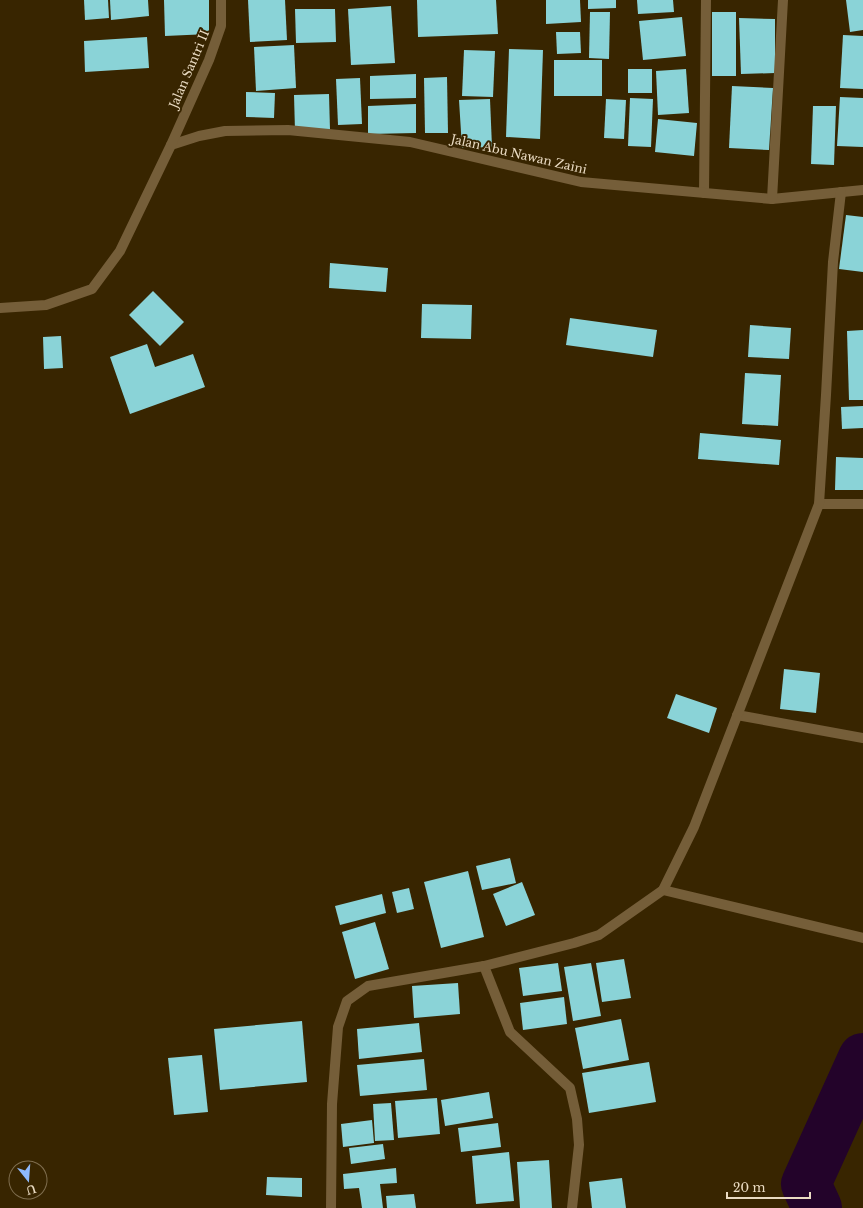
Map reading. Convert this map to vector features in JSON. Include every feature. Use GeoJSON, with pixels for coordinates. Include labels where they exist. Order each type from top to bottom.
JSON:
{"type":"FeatureCollection","features":[{"type":"Feature","properties":{"kind":"street","name":"Jalan Santri II"},"geometry":{"type":"LineString","coordinates":[[0,308],[46,305],[92,289],[120,251],[171,145],[209,60],[221,26],[221,0]]}},
{"type":"Feature","properties":{"kind":"street"},"geometry":{"type":"LineString","coordinates":[[704,193],[706,0]]}},
{"type":"Feature","properties":{"kind":"street"},"geometry":{"type":"LineString","coordinates":[[772,199],[783,0]]}},
{"type":"Feature","properties":{"kind":"street","name":"Jalan Abu Nawan Zaini"},"geometry":{"type":"LineString","coordinates":[[171,145],[199,136],[225,131],[288,130],[410,142],[581,182],[772,199],[863,190]]}},
{"type":"Feature","properties":{"kind":"street"},"geometry":{"type":"LineString","coordinates":[[331,1208],[332,1104],[338,1026],[346,1001],[368,986],[484,966],[574,943],[599,935],[663,890],[694,827],[819,504],[833,262],[841,192]]}},
{"type":"Feature","properties":{"kind":"street"},"geometry":{"type":"LineString","coordinates":[[819,504],[863,504]]}},
{"type":"Feature","properties":{"kind":"street"},"geometry":{"type":"LineString","coordinates":[[737,715],[863,738]]}},
{"type":"Feature","properties":{"kind":"street"},"geometry":{"type":"LineString","coordinates":[[663,890],[863,938]]}},
{"type":"Feature","properties":{"kind":"street"},"geometry":{"type":"LineString","coordinates":[[484,966],[510,1032],[570,1088],[577,1119],[579,1145],[572,1208]]}},
{"type":"Feature","properties":{"kind":"building"},"geometry":{"type":"Polygon","coordinates":[[[84,0],[108,0],[109,18],[85,20],[84,0]]]}},
{"type":"Feature","properties":{"kind":"building"},"geometry":{"type":"Polygon","coordinates":[[[110,0],[148,0],[149,16],[111,20],[110,0]]]}},
{"type":"Feature","properties":{"kind":"building"},"geometry":{"type":"Polygon","coordinates":[[[164,0],[209,0],[209,34],[165,36],[164,0]]]}},
{"type":"Feature","properties":{"kind":"building"},"geometry":{"type":"Polygon","coordinates":[[[248,0],[285,0],[287,40],[250,42],[248,0]]]}},
{"type":"Feature","properties":{"kind":"building"},"geometry":{"type":"Polygon","coordinates":[[[417,0],[496,0],[498,34],[418,37],[417,0]]]}},
{"type":"Feature","properties":{"kind":"building"},"geometry":{"type":"Polygon","coordinates":[[[546,0],[580,0],[581,22],[546,24],[546,0]]]}},
{"type":"Feature","properties":{"kind":"building"},"geometry":{"type":"Polygon","coordinates":[[[588,0],[616,0],[616,8],[588,9],[588,0]]]}},
{"type":"Feature","properties":{"kind":"building"},"geometry":{"type":"Polygon","coordinates":[[[637,0],[673,0],[674,12],[638,14],[637,0]]]}},
{"type":"Feature","properties":{"kind":"building"},"geometry":{"type":"Polygon","coordinates":[[[846,0],[863,0],[863,30],[850,32],[846,0]]]}},
{"type":"Feature","properties":{"kind":"building"},"geometry":{"type":"Polygon","coordinates":[[[391,6],[395,63],[351,65],[348,9],[391,6]]]}},
{"type":"Feature","properties":{"kind":"building"},"geometry":{"type":"Polygon","coordinates":[[[295,9],[335,9],[336,42],[296,43],[295,9]]]}},
{"type":"Feature","properties":{"kind":"building"},"geometry":{"type":"Polygon","coordinates":[[[590,12],[610,12],[609,59],[589,58],[590,12]]]}},
{"type":"Feature","properties":{"kind":"building"},"geometry":{"type":"Polygon","coordinates":[[[712,12],[736,12],[736,76],[712,76],[712,12]]]}},
{"type":"Feature","properties":{"kind":"building"},"geometry":{"type":"Polygon","coordinates":[[[682,17],[686,56],[643,60],[639,21],[682,17]]]}},
{"type":"Feature","properties":{"kind":"building"},"geometry":{"type":"Polygon","coordinates":[[[739,18],[775,19],[775,73],[741,74],[739,18]]]}},
{"type":"Feature","properties":{"kind":"building"},"geometry":{"type":"Polygon","coordinates":[[[556,32],[580,32],[581,53],[557,54],[556,32]]]}},
{"type":"Feature","properties":{"kind":"building"},"geometry":{"type":"Polygon","coordinates":[[[843,35],[863,36],[863,89],[840,88],[843,35]]]}},
{"type":"Feature","properties":{"kind":"building"},"geometry":{"type":"Polygon","coordinates":[[[147,37],[149,68],[85,72],[84,41],[147,37]]]}},
{"type":"Feature","properties":{"kind":"building"},"geometry":{"type":"Polygon","coordinates":[[[294,45],[296,88],[256,91],[254,47],[294,45]]]}},
{"type":"Feature","properties":{"kind":"building"},"geometry":{"type":"Polygon","coordinates":[[[509,49],[543,50],[540,139],[506,137],[509,49]]]}},
{"type":"Feature","properties":{"kind":"building"},"geometry":{"type":"Polygon","coordinates":[[[464,50],[495,51],[493,97],[462,96],[464,50]]]}},
{"type":"Feature","properties":{"kind":"building"},"geometry":{"type":"Polygon","coordinates":[[[554,60],[602,60],[602,96],[554,96],[554,60]]]}},
{"type":"Feature","properties":{"kind":"building"},"geometry":{"type":"Polygon","coordinates":[[[628,69],[652,69],[652,93],[628,93],[628,69]]]}},
{"type":"Feature","properties":{"kind":"building"},"geometry":{"type":"Polygon","coordinates":[[[686,69],[689,113],[658,115],[656,71],[686,69]]]}},
{"type":"Feature","properties":{"kind":"building"},"geometry":{"type":"Polygon","coordinates":[[[416,74],[416,98],[370,99],[370,76],[416,74]]]}},
{"type":"Feature","properties":{"kind":"building"},"geometry":{"type":"Polygon","coordinates":[[[447,77],[448,133],[425,133],[424,78],[447,77]]]}},
{"type":"Feature","properties":{"kind":"building"},"geometry":{"type":"Polygon","coordinates":[[[360,78],[362,124],[338,125],[336,79],[360,78]]]}},
{"type":"Feature","properties":{"kind":"building"},"geometry":{"type":"Polygon","coordinates":[[[732,86],[773,88],[769,150],[729,148],[732,86]]]}},
{"type":"Feature","properties":{"kind":"building"},"geometry":{"type":"Polygon","coordinates":[[[246,92],[275,93],[274,118],[246,117],[246,92]]]}},
{"type":"Feature","properties":{"kind":"building"},"geometry":{"type":"Polygon","coordinates":[[[329,94],[330,130],[295,131],[294,95],[329,94]]]}},
{"type":"Feature","properties":{"kind":"building"},"geometry":{"type":"Polygon","coordinates":[[[840,97],[863,98],[863,147],[837,146],[840,97]]]}},
{"type":"Feature","properties":{"kind":"building"},"geometry":{"type":"Polygon","coordinates":[[[630,98],[653,99],[651,147],[628,146],[630,98]]]}},
{"type":"Feature","properties":{"kind":"building"},"geometry":{"type":"Polygon","coordinates":[[[490,99],[492,147],[462,148],[459,100],[490,99]]]}},
{"type":"Feature","properties":{"kind":"building"},"geometry":{"type":"Polygon","coordinates":[[[606,99],[626,100],[624,139],[604,138],[606,99]]]}},
{"type":"Feature","properties":{"kind":"building"},"geometry":{"type":"Polygon","coordinates":[[[416,104],[416,133],[368,134],[368,106],[416,104]]]}},
{"type":"Feature","properties":{"kind":"building"},"geometry":{"type":"Polygon","coordinates":[[[813,106],[836,106],[834,165],[811,164],[813,106]]]}},
{"type":"Feature","properties":{"kind":"building"},"geometry":{"type":"Polygon","coordinates":[[[658,119],[697,123],[694,156],[655,152],[658,119]]]}},
{"type":"Feature","properties":{"kind":"building"},"geometry":{"type":"Polygon","coordinates":[[[846,215],[863,217],[863,272],[839,269],[846,215]]]}},
{"type":"Feature","properties":{"kind":"building"},"geometry":{"type":"Polygon","coordinates":[[[330,263],[388,268],[386,292],[329,288],[330,263]]]}},
{"type":"Feature","properties":{"kind":"building"},"geometry":{"type":"Polygon","coordinates":[[[153,291],[184,322],[160,346],[129,315],[153,291]]]}},
{"type":"Feature","properties":{"kind":"building"},"geometry":{"type":"Polygon","coordinates":[[[422,304],[472,305],[471,339],[421,338],[422,304]]]}},
{"type":"Feature","properties":{"kind":"building"},"geometry":{"type":"Polygon","coordinates":[[[570,318],[657,330],[653,357],[566,345],[570,318]]]}},
{"type":"Feature","properties":{"kind":"building"},"geometry":{"type":"Polygon","coordinates":[[[750,325],[791,328],[789,359],[748,357],[750,325]]]}},
{"type":"Feature","properties":{"kind":"building"},"geometry":{"type":"Polygon","coordinates":[[[863,330],[863,400],[849,400],[847,331],[863,330]]]}},
{"type":"Feature","properties":{"kind":"building"},"geometry":{"type":"Polygon","coordinates":[[[61,336],[63,368],[44,369],[43,337],[61,336]]]}},
{"type":"Feature","properties":{"kind":"building"},"geometry":{"type":"Polygon","coordinates":[[[147,344],[155,367],[193,354],[205,387],[130,414],[110,357],[147,344]]]}},
{"type":"Feature","properties":{"kind":"building"},"geometry":{"type":"Polygon","coordinates":[[[745,373],[781,375],[778,426],[742,424],[745,373]]]}},
{"type":"Feature","properties":{"kind":"building"},"geometry":{"type":"Polygon","coordinates":[[[863,406],[863,428],[842,429],[841,407],[863,406]]]}},
{"type":"Feature","properties":{"kind":"building"},"geometry":{"type":"Polygon","coordinates":[[[700,433],[781,440],[779,465],[698,459],[700,433]]]}},
{"type":"Feature","properties":{"kind":"building"},"geometry":{"type":"Polygon","coordinates":[[[836,457],[863,458],[863,490],[835,490],[836,457]]]}},
{"type":"Feature","properties":{"kind":"building"},"geometry":{"type":"Polygon","coordinates":[[[784,669],[820,673],[816,713],[780,709],[784,669]]]}},
{"type":"Feature","properties":{"kind":"building"},"geometry":{"type":"Polygon","coordinates":[[[676,694],[717,708],[709,733],[667,718],[676,694]]]}},
{"type":"Feature","properties":{"kind":"building"},"geometry":{"type":"Polygon","coordinates":[[[510,858],[516,883],[482,890],[476,866],[510,858]]]}},
{"type":"Feature","properties":{"kind":"building"},"geometry":{"type":"Polygon","coordinates":[[[468,871],[484,937],[441,948],[424,882],[468,871]]]}},
{"type":"Feature","properties":{"kind":"building"},"geometry":{"type":"Polygon","coordinates":[[[522,882],[535,915],[506,926],[493,894],[522,882]]]}},
{"type":"Feature","properties":{"kind":"building"},"geometry":{"type":"Polygon","coordinates":[[[409,888],[414,909],[397,913],[392,892],[409,888]]]}},
{"type":"Feature","properties":{"kind":"building"},"geometry":{"type":"Polygon","coordinates":[[[382,894],[386,913],[340,925],[335,906],[382,894]]]}},
{"type":"Feature","properties":{"kind":"building"},"geometry":{"type":"Polygon","coordinates":[[[375,922],[389,969],[355,979],[342,932],[375,922]]]}},
{"type":"Feature","properties":{"kind":"building"},"geometry":{"type":"Polygon","coordinates":[[[624,959],[631,998],[602,1002],[596,963],[624,959]]]}},
{"type":"Feature","properties":{"kind":"building"},"geometry":{"type":"Polygon","coordinates":[[[558,963],[562,991],[523,996],[519,968],[558,963]]]}},
{"type":"Feature","properties":{"kind":"building"},"geometry":{"type":"Polygon","coordinates":[[[591,963],[601,1016],[573,1021],[564,967],[591,963]]]}},
{"type":"Feature","properties":{"kind":"building"},"geometry":{"type":"Polygon","coordinates":[[[458,983],[460,1014],[414,1018],[412,986],[458,983]]]}},
{"type":"Feature","properties":{"kind":"building"},"geometry":{"type":"Polygon","coordinates":[[[564,997],[567,1024],[523,1030],[520,1003],[564,997]]]}},
{"type":"Feature","properties":{"kind":"building"},"geometry":{"type":"Polygon","coordinates":[[[621,1019],[629,1060],[583,1069],[575,1028],[621,1019]]]}},
{"type":"Feature","properties":{"kind":"building"},"geometry":{"type":"Polygon","coordinates":[[[302,1021],[307,1082],[220,1090],[214,1029],[302,1021]]]}},
{"type":"Feature","properties":{"kind":"building"},"geometry":{"type":"Polygon","coordinates":[[[419,1023],[422,1052],[359,1059],[357,1029],[419,1023]]]}},
{"type":"Feature","properties":{"kind":"building"},"geometry":{"type":"Polygon","coordinates":[[[202,1055],[208,1112],[174,1115],[168,1058],[202,1055]]]}},
{"type":"Feature","properties":{"kind":"building"},"geometry":{"type":"Polygon","coordinates":[[[424,1059],[427,1090],[360,1096],[357,1065],[424,1059]]]}},
{"type":"Feature","properties":{"kind":"building"},"geometry":{"type":"Polygon","coordinates":[[[649,1062],[656,1102],[589,1113],[582,1073],[649,1062]]]}},
{"type":"Feature","properties":{"kind":"building"},"geometry":{"type":"Polygon","coordinates":[[[489,1092],[493,1118],[445,1126],[441,1100],[489,1092]]]}},
{"type":"Feature","properties":{"kind":"building"},"geometry":{"type":"Polygon","coordinates":[[[437,1098],[440,1134],[398,1138],[395,1101],[437,1098]]]}},
{"type":"Feature","properties":{"kind":"building"},"geometry":{"type":"Polygon","coordinates":[[[391,1103],[394,1140],[375,1141],[373,1104],[391,1103]]]}},
{"type":"Feature","properties":{"kind":"building"},"geometry":{"type":"Polygon","coordinates":[[[372,1120],[374,1143],[343,1147],[341,1124],[372,1120]]]}},
{"type":"Feature","properties":{"kind":"building"},"geometry":{"type":"Polygon","coordinates":[[[498,1123],[501,1147],[461,1152],[458,1128],[498,1123]]]}},
{"type":"Feature","properties":{"kind":"building"},"geometry":{"type":"Polygon","coordinates":[[[383,1144],[385,1159],[351,1164],[349,1148],[383,1144]]]}},
{"type":"Feature","properties":{"kind":"building"},"geometry":{"type":"Polygon","coordinates":[[[509,1152],[514,1201],[476,1204],[472,1156],[509,1152]]]}},
{"type":"Feature","properties":{"kind":"building"},"geometry":{"type":"Polygon","coordinates":[[[549,1160],[552,1208],[520,1208],[517,1162],[549,1160]]]}},
{"type":"Feature","properties":{"kind":"building"},"geometry":{"type":"Polygon","coordinates":[[[396,1168],[397,1183],[380,1184],[383,1208],[362,1208],[359,1188],[344,1189],[343,1174],[396,1168]]]}},
{"type":"Feature","properties":{"kind":"building"},"geometry":{"type":"Polygon","coordinates":[[[267,1177],[302,1178],[302,1197],[266,1195],[267,1177]]]}},
{"type":"Feature","properties":{"kind":"building"},"geometry":{"type":"Polygon","coordinates":[[[622,1178],[626,1208],[592,1208],[589,1182],[622,1178]]]}},
{"type":"Feature","properties":{"kind":"building"},"geometry":{"type":"Polygon","coordinates":[[[414,1194],[416,1208],[387,1208],[386,1196],[414,1194]]]}},
{"type":"Feature","properties":{"kind":"waterway"},"geometry":{"type":"LineString","coordinates":[[817,1208],[806,1184],[863,1058]]}}]}
